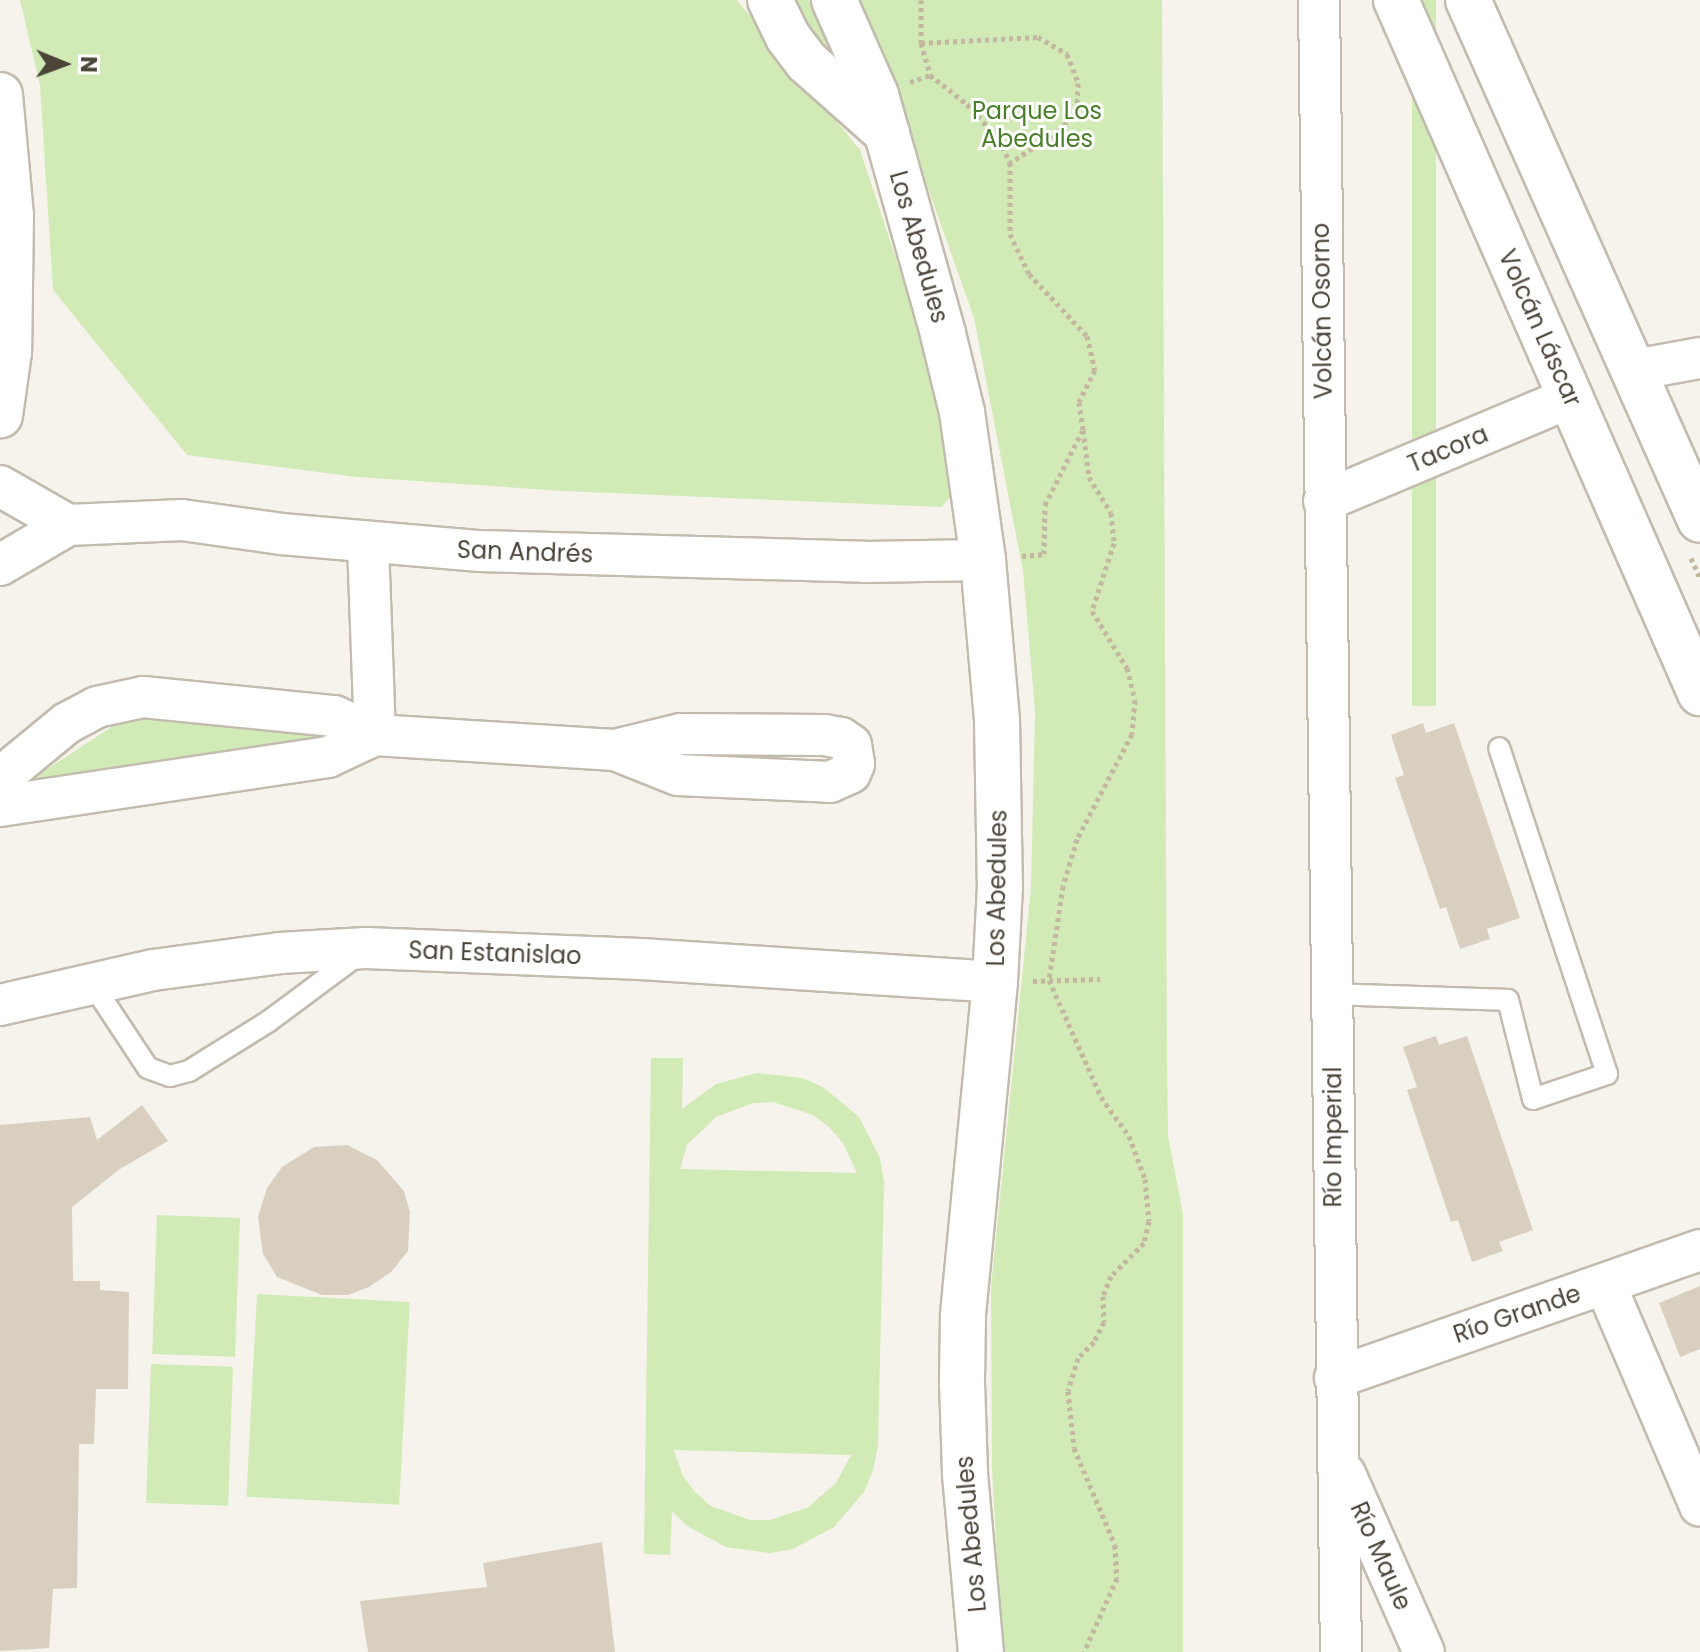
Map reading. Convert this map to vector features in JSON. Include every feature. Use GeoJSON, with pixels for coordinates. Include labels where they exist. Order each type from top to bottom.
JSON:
{"type":"FeatureCollection","features":[{"type":"Feature","properties":{"kind":"street"},"geometry":{"type":"LineString","coordinates":[[770,0],[788,37],[807,62],[887,133]]}},
{"type":"Feature","properties":{"kind":"street","name":"Los Abedules"},"geometry":{"type":"LineString","coordinates":[[834,0],[876,95],[962,412],[983,560],[997,720],[1000,886],[995,982],[974,1175],[962,1329],[965,1474],[981,1652]]}},
{"type":"Feature","properties":{"kind":"street","name":"Volcán Osorno"},"geometry":{"type":"LineString","coordinates":[[1319,0],[1326,622]]}},
{"type":"Feature","properties":{"kind":"street","name":"Volcán Láscar"},"geometry":{"type":"LineString","coordinates":[[1396,0],[1692,675]]}},
{"type":"Feature","properties":{"kind":"street"},"geometry":{"type":"LineString","coordinates":[[1468,0],[1700,520]]}},
{"type":"Feature","properties":{"kind":"street"},"geometry":{"type":"LineString","coordinates":[[0,95],[11,231],[9,352],[0,415]]}},
{"type":"Feature","properties":{"kind":"street"},"geometry":{"type":"LineString","coordinates":[[1634,370],[1700,358]]}},
{"type":"Feature","properties":{"kind":"street","name":"Tacora"},"geometry":{"type":"LineString","coordinates":[[1324,501],[1571,397]]}},
{"type":"Feature","properties":{"kind":"street"},"geometry":{"type":"LineString","coordinates":[[0,486],[68,525]]}},
{"type":"Feature","properties":{"kind":"street","name":"San Andrés"},"geometry":{"type":"LineString","coordinates":[[0,565],[68,525],[182,520],[368,543],[480,551],[865,562],[983,560]]}},
{"type":"Feature","properties":{"kind":"street"},"geometry":{"type":"LineString","coordinates":[[368,543],[375,735]]}},
{"type":"Feature","properties":{"kind":"street","name":"Río Imperial"},"geometry":{"type":"LineString","coordinates":[[1326,622],[1341,1652]]}},
{"type":"Feature","properties":{"kind":"street"},"geometry":{"type":"LineString","coordinates":[[0,778],[67,723],[97,707],[122,699],[166,699],[334,716],[375,735],[615,750],[681,734],[824,735],[841,738],[851,745],[854,764],[850,773],[830,782],[678,775],[615,750]]}},
{"type":"Feature","properties":{"kind":"street"},"geometry":{"type":"LineString","coordinates":[[0,806],[328,757],[375,735]]}},
{"type":"Feature","properties":{"kind":"street","name":"San Estanislao"},"geometry":{"type":"LineString","coordinates":[[0,1005],[91,982],[216,960],[366,948],[733,964],[995,982]]}},
{"type":"Feature","properties":{"kind":"street","name":"Río Grande"},"geometry":{"type":"LineString","coordinates":[[1335,1378],[1700,1250]]}},
{"type":"Feature","properties":{"kind":"street"},"geometry":{"type":"LineString","coordinates":[[1605,1284],[1700,1506]]}},
{"type":"Feature","properties":{"kind":"street","name":"Río Maule"},"geometry":{"type":"LineString","coordinates":[[1338,1459],[1424,1652]]}},
{"type":"Feature","properties":{"kind":"lane"},"geometry":{"type":"LineString","coordinates":[[1331,994],[1508,1000],[1533,1099],[1607,1074],[1499,748]]}},
{"type":"Feature","properties":{"kind":"lane"},"geometry":{"type":"LineString","coordinates":[[91,982],[148,1068],[170,1076],[189,1071],[269,1021],[366,948]]}},
{"type":"Feature","properties":{"kind":"path"},"geometry":{"type":"LineString","coordinates":[[921,0],[921,43],[930,75],[967,104],[999,139],[1010,163],[1010,234],[1029,274],[1087,336],[1095,370],[1079,402],[1089,477],[1111,513],[1114,543],[1092,611],[1127,668],[1135,700],[1132,734],[1077,839],[1063,886],[1049,980],[1101,1097],[1129,1136],[1145,1179],[1149,1221],[1144,1243],[1111,1276],[1103,1296],[1104,1322],[1094,1342],[1078,1358],[1068,1391],[1074,1448],[1115,1545],[1117,1578],[1084,1652]]}},
{"type":"Feature","properties":{"kind":"path"},"geometry":{"type":"LineString","coordinates":[[921,43],[1038,37],[1067,54],[1078,83],[1077,110],[1059,131],[1010,163]]}},
{"type":"Feature","properties":{"kind":"path"},"geometry":{"type":"LineString","coordinates":[[983,560],[1044,554],[1045,505],[1083,430]]}},
{"type":"Feature","properties":{"kind":"path"},"geometry":{"type":"LineString","coordinates":[[995,982],[1100,979]]}},
{"type":"Feature","properties":{"kind":"green space"},"geometry":{"type":"Polygon","coordinates":[[[20,0],[737,0],[860,150],[906,289],[943,424],[953,494],[942,507],[564,491],[357,477],[187,455],[53,290],[40,85],[20,0]]]}},
{"type":"Feature","properties":{"kind":"green space"},"geometry":{"type":"Polygon","coordinates":[[[790,0],[817,0],[861,94],[796,17],[790,0]]]}},
{"type":"Feature","properties":{"kind":"green space","name":"Parque Los Abedules"},"geometry":{"type":"Polygon","coordinates":[[[846,0],[1162,0],[1167,1060],[1168,1136],[1183,1214],[1183,1652],[1002,1652],[992,1469],[991,1287],[1031,888],[1035,711],[1023,571],[974,318],[928,188],[896,124],[846,0]]]}},
{"type":"Feature","properties":{"kind":"green space"},"geometry":{"type":"Polygon","coordinates":[[[1412,0],[1436,0],[1436,706],[1412,706],[1412,0]]]}},
{"type":"Feature","properties":{"kind":"green space"},"geometry":{"type":"Polygon","coordinates":[[[130,715],[326,736],[32,779],[130,715]]]}},
{"type":"Feature","properties":{"kind":"green space"},"geometry":{"type":"Polygon","coordinates":[[[651,1058],[683,1058],[682,1109],[716,1084],[757,1073],[802,1078],[823,1087],[859,1117],[880,1158],[884,1182],[878,1446],[873,1470],[864,1492],[834,1527],[793,1549],[770,1553],[726,1547],[687,1526],[672,1511],[670,1555],[644,1554],[651,1058]],[[773,1102],[753,1103],[716,1117],[687,1145],[680,1169],[857,1173],[843,1143],[829,1127],[813,1115],[773,1102]],[[674,1450],[683,1476],[711,1506],[750,1520],[770,1520],[807,1508],[836,1483],[851,1455],[674,1450]]]}},
{"type":"Feature","properties":{"kind":"green space"},"geometry":{"type":"Polygon","coordinates":[[[157,1215],[240,1218],[235,1357],[152,1354],[157,1215]]]}},
{"type":"Feature","properties":{"kind":"green space"},"geometry":{"type":"Polygon","coordinates":[[[257,1294],[410,1302],[399,1505],[246,1497],[257,1294]]]}},
{"type":"Feature","properties":{"kind":"green space"},"geometry":{"type":"Polygon","coordinates":[[[151,1364],[233,1367],[228,1506],[146,1503],[151,1364]]]}},
{"type":"Feature","properties":{"kind":"building"},"geometry":{"type":"Polygon","coordinates":[[[1423,723],[1426,733],[1454,723],[1520,918],[1487,929],[1490,939],[1460,949],[1446,907],[1440,909],[1395,778],[1404,775],[1391,735],[1423,723]]]}},
{"type":"Feature","properties":{"kind":"building"},"geometry":{"type":"Polygon","coordinates":[[[1436,1036],[1439,1045],[1467,1036],[1533,1230],[1499,1242],[1503,1251],[1472,1262],[1458,1220],[1451,1222],[1407,1090],[1417,1087],[1403,1047],[1436,1036]]]}},
{"type":"Feature","properties":{"kind":"building"},"geometry":{"type":"Polygon","coordinates":[[[142,1105],[168,1141],[120,1169],[72,1207],[73,1281],[100,1281],[100,1290],[129,1292],[128,1389],[96,1389],[94,1444],[79,1444],[77,1588],[53,1589],[49,1648],[0,1651],[0,1125],[90,1117],[97,1140],[142,1105]]]}},
{"type":"Feature","properties":{"kind":"building"},"geometry":{"type":"Polygon","coordinates":[[[347,1145],[377,1160],[404,1191],[410,1212],[408,1251],[391,1272],[369,1287],[348,1295],[322,1295],[277,1277],[263,1254],[258,1217],[267,1188],[282,1167],[314,1147],[347,1145]]]}},
{"type":"Feature","properties":{"kind":"building"},"geometry":{"type":"Polygon","coordinates":[[[1700,1286],[1700,1349],[1680,1357],[1659,1303],[1700,1286]]]}},
{"type":"Feature","properties":{"kind":"building"},"geometry":{"type":"Polygon","coordinates":[[[602,1542],[615,1652],[368,1652],[360,1601],[487,1587],[483,1563],[602,1542]]]}}]}
